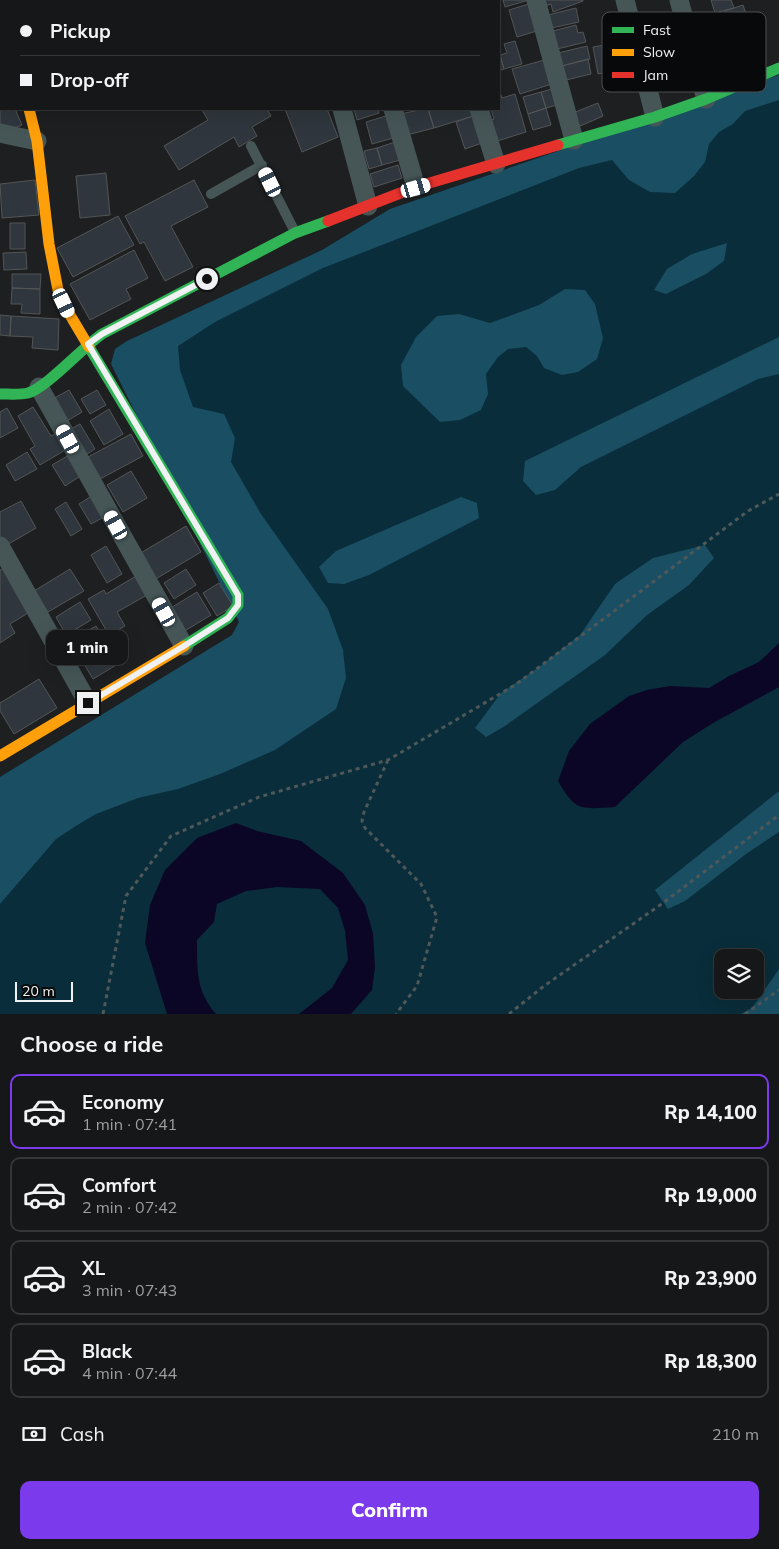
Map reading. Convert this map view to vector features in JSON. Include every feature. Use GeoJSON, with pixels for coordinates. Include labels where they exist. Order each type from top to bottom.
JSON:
{"type":"FeatureCollection","features":[{"type":"Feature","properties":{"kind":"street"},"geometry":{"type":"LineString","coordinates":[[536,0],[574,140]]}},
{"type":"Feature","properties":{"kind":"street"},"geometry":{"type":"LineString","coordinates":[[766,74],[779,68]]}},
{"type":"Feature","properties":{"kind":"street"},"geometry":{"type":"LineString","coordinates":[[649,92],[655,117]]}},
{"type":"Feature","properties":{"kind":"street"},"geometry":{"type":"LineString","coordinates":[[704,92],[706,99]]}},
{"type":"Feature","properties":{"kind":"street"},"geometry":{"type":"LineString","coordinates":[[0,394],[28,393],[39,387],[88,344],[111,330],[295,233],[416,188],[655,117],[722,92]]}},
{"type":"Feature","properties":{"kind":"street"},"geometry":{"type":"LineString","coordinates":[[0,756],[184,646],[228,618],[238,605],[238,595],[70,315],[58,290],[49,244],[37,141],[29,110]]}},
{"type":"Feature","properties":{"kind":"street"},"geometry":{"type":"LineString","coordinates":[[342,110],[368,206]]}},
{"type":"Feature","properties":{"kind":"street"},"geometry":{"type":"LineString","coordinates":[[394,110],[416,188]]}},
{"type":"Feature","properties":{"kind":"street"},"geometry":{"type":"LineString","coordinates":[[479,110],[496,164]]}},
{"type":"Feature","properties":{"kind":"street"},"geometry":{"type":"LineString","coordinates":[[0,133],[37,141]]}},
{"type":"Feature","properties":{"kind":"street"},"geometry":{"type":"LineString","coordinates":[[39,387],[184,646]]}},
{"type":"Feature","properties":{"kind":"street"},"geometry":{"type":"LineString","coordinates":[[0,546],[88,703]]}},
{"type":"Feature","properties":{"kind":"lane"},"geometry":{"type":"LineString","coordinates":[[251,146],[295,233]]}},
{"type":"Feature","properties":{"kind":"lane"},"geometry":{"type":"LineString","coordinates":[[211,194],[262,165]]}},
{"type":"Feature","properties":{"kind":"path"},"geometry":{"type":"LineString","coordinates":[[103,1014],[126,896],[171,836],[259,797],[388,760],[515,685],[748,511],[779,494]]}},
{"type":"Feature","properties":{"kind":"path"},"geometry":{"type":"LineString","coordinates":[[388,760],[364,812],[362,821],[365,828],[421,884],[438,917],[417,986],[396,1014]]}},
{"type":"Feature","properties":{"kind":"path"},"geometry":{"type":"LineString","coordinates":[[508,1014],[544,986],[664,903],[779,815]]}},
{"type":"Feature","properties":{"kind":"path"},"geometry":{"type":"LineString","coordinates":[[745,1014],[779,990]]}},
{"type":"Feature","properties":{"kind":"shaded area"},"geometry":{"type":"Polygon","coordinates":[[[779,75],[779,1014],[0,1014],[0,777],[232,635],[239,622],[115,349],[127,341],[322,250],[390,209],[730,92],[766,92],[766,79],[779,75]]]}},
{"type":"Feature","properties":{"kind":"shaded area"},"geometry":{"type":"Polygon","coordinates":[[[779,75],[779,100],[745,111],[733,124],[719,132],[709,144],[705,162],[694,176],[675,193],[650,192],[629,180],[612,160],[579,168],[323,268],[215,322],[178,346],[180,370],[193,407],[224,414],[235,438],[231,462],[261,514],[328,609],[343,650],[346,678],[336,709],[275,750],[220,774],[178,789],[138,798],[96,814],[56,839],[0,904],[0,777],[232,635],[239,622],[111,364],[115,349],[127,341],[322,250],[390,209],[730,92],[766,92],[766,79],[779,75]]]}},
{"type":"Feature","properties":{"kind":"shaded area"},"geometry":{"type":"Polygon","coordinates":[[[727,243],[724,261],[706,274],[666,294],[654,290],[667,269],[692,254],[727,243]]]}},
{"type":"Feature","properties":{"kind":"shaded area"},"geometry":{"type":"Polygon","coordinates":[[[565,289],[585,290],[595,304],[603,338],[597,359],[578,372],[562,375],[544,368],[537,356],[526,347],[508,349],[498,357],[486,374],[488,394],[481,410],[460,420],[440,422],[403,386],[401,365],[416,337],[437,316],[459,314],[490,323],[539,305],[565,289]]]}},
{"type":"Feature","properties":{"kind":"shaded area"},"geometry":{"type":"Polygon","coordinates":[[[779,337],[779,374],[758,379],[581,467],[555,490],[536,495],[523,481],[525,461],[779,337]]]}},
{"type":"Feature","properties":{"kind":"shaded area"},"geometry":{"type":"Polygon","coordinates":[[[461,497],[477,503],[479,518],[369,575],[344,584],[328,583],[319,567],[336,551],[461,497]]]}},
{"type":"Feature","properties":{"kind":"shaded area"},"geometry":{"type":"Polygon","coordinates":[[[705,545],[714,558],[689,585],[647,615],[605,655],[505,726],[486,737],[475,728],[501,693],[539,667],[580,635],[615,584],[653,558],[705,545]]]}},
{"type":"Feature","properties":{"kind":"shaded area"},"geometry":{"type":"Polygon","coordinates":[[[779,643],[779,687],[713,723],[683,742],[615,807],[586,808],[575,803],[564,791],[558,781],[569,751],[590,724],[629,696],[647,690],[670,686],[709,688],[759,662],[779,643]]]}},
{"type":"Feature","properties":{"kind":"shaded area"},"geometry":{"type":"Polygon","coordinates":[[[779,791],[779,832],[746,854],[685,901],[668,909],[655,890],[779,791]]]}},
{"type":"Feature","properties":{"kind":"shaded area"},"geometry":{"type":"Polygon","coordinates":[[[236,823],[257,831],[301,841],[343,873],[365,905],[373,934],[375,967],[372,990],[351,1014],[299,1014],[332,988],[348,960],[345,931],[338,908],[320,889],[277,887],[246,891],[217,904],[214,922],[197,940],[198,971],[201,988],[209,1005],[216,1014],[167,1014],[145,943],[150,905],[165,870],[197,838],[236,823]]]}},
{"type":"Feature","properties":{"kind":"shaded area"},"geometry":{"type":"Polygon","coordinates":[[[779,969],[779,1014],[741,1014],[752,1008],[758,999],[764,999],[764,991],[779,969]]]}},
{"type":"Feature","properties":{"kind":"building"},"geometry":{"type":"Polygon","coordinates":[[[503,0],[529,0],[505,7],[503,0]]]}},
{"type":"Feature","properties":{"kind":"building"},"geometry":{"type":"Polygon","coordinates":[[[543,0],[583,1],[553,12],[551,4],[543,7],[543,0]]]}},
{"type":"Feature","properties":{"kind":"building"},"geometry":{"type":"Polygon","coordinates":[[[711,0],[731,0],[734,8],[715,12],[711,0]]]}},
{"type":"Feature","properties":{"kind":"building"},"geometry":{"type":"Polygon","coordinates":[[[532,3],[540,30],[517,37],[509,10],[532,3]]]}},
{"type":"Feature","properties":{"kind":"building"},"geometry":{"type":"Polygon","coordinates":[[[743,5],[745,12],[725,12],[743,5]]]}},
{"type":"Feature","properties":{"kind":"building"},"geometry":{"type":"Polygon","coordinates":[[[576,8],[579,22],[547,29],[544,16],[576,8]]]}},
{"type":"Feature","properties":{"kind":"building"},"geometry":{"type":"Polygon","coordinates":[[[576,25],[578,33],[583,32],[586,42],[553,50],[553,31],[576,25]]]}},
{"type":"Feature","properties":{"kind":"building"},"geometry":{"type":"Polygon","coordinates":[[[515,41],[522,64],[504,69],[500,55],[507,53],[504,44],[515,41]]]}},
{"type":"Feature","properties":{"kind":"building"},"geometry":{"type":"Polygon","coordinates":[[[602,45],[602,73],[598,74],[593,47],[602,45]]]}},
{"type":"Feature","properties":{"kind":"building"},"geometry":{"type":"Polygon","coordinates":[[[587,46],[590,59],[557,67],[554,54],[587,46]]]}},
{"type":"Feature","properties":{"kind":"building"},"geometry":{"type":"Polygon","coordinates":[[[500,55],[504,69],[500,71],[500,55]]]}},
{"type":"Feature","properties":{"kind":"building"},"geometry":{"type":"Polygon","coordinates":[[[548,59],[555,83],[520,94],[512,69],[548,59]]]}},
{"type":"Feature","properties":{"kind":"building"},"geometry":{"type":"Polygon","coordinates":[[[588,59],[591,74],[566,80],[562,66],[588,59]]]}},
{"type":"Feature","properties":{"kind":"building"},"geometry":{"type":"Polygon","coordinates":[[[552,89],[557,105],[546,108],[541,92],[552,89]]]}},
{"type":"Feature","properties":{"kind":"building"},"geometry":{"type":"Polygon","coordinates":[[[541,92],[546,108],[528,114],[523,97],[541,92]]]}},
{"type":"Feature","properties":{"kind":"building"},"geometry":{"type":"Polygon","coordinates":[[[500,93],[502,98],[515,94],[526,132],[494,142],[488,121],[494,119],[491,110],[500,110],[500,93]]]}},
{"type":"Feature","properties":{"kind":"building"},"geometry":{"type":"Polygon","coordinates":[[[598,103],[603,116],[578,127],[573,113],[598,103]]]}},
{"type":"Feature","properties":{"kind":"building"},"geometry":{"type":"Polygon","coordinates":[[[546,108],[551,125],[533,130],[528,114],[546,108]]]}},
{"type":"Feature","properties":{"kind":"building"},"geometry":{"type":"Polygon","coordinates":[[[0,110],[15,110],[22,125],[2,133],[0,129],[0,110]]]}},
{"type":"Feature","properties":{"kind":"building"},"geometry":{"type":"Polygon","coordinates":[[[202,110],[268,110],[271,116],[252,127],[257,136],[239,147],[234,137],[179,170],[164,146],[208,120],[202,110]]]}},
{"type":"Feature","properties":{"kind":"building"},"geometry":{"type":"Polygon","coordinates":[[[285,110],[327,110],[338,137],[302,152],[285,110]]]}},
{"type":"Feature","properties":{"kind":"building"},"geometry":{"type":"Polygon","coordinates":[[[354,110],[378,110],[379,113],[357,120],[354,110]]]}},
{"type":"Feature","properties":{"kind":"building"},"geometry":{"type":"Polygon","coordinates":[[[428,110],[434,128],[407,135],[401,114],[428,110]]]}},
{"type":"Feature","properties":{"kind":"building"},"geometry":{"type":"Polygon","coordinates":[[[428,110],[471,110],[473,116],[434,128],[428,110]]]}},
{"type":"Feature","properties":{"kind":"building"},"geometry":{"type":"Polygon","coordinates":[[[386,116],[393,138],[372,144],[366,122],[386,116]]]}},
{"type":"Feature","properties":{"kind":"building"},"geometry":{"type":"Polygon","coordinates":[[[473,116],[482,143],[465,149],[456,122],[473,116]]]}},
{"type":"Feature","properties":{"kind":"building"},"geometry":{"type":"Polygon","coordinates":[[[395,142],[400,160],[382,165],[377,148],[395,142]]]}},
{"type":"Feature","properties":{"kind":"building"},"geometry":{"type":"Polygon","coordinates":[[[377,148],[382,165],[369,169],[364,151],[377,148]]]}},
{"type":"Feature","properties":{"kind":"building"},"geometry":{"type":"Polygon","coordinates":[[[398,165],[402,178],[374,187],[370,174],[398,165]]]}},
{"type":"Feature","properties":{"kind":"building"},"geometry":{"type":"Polygon","coordinates":[[[106,173],[110,215],[80,218],[76,176],[106,173]]]}},
{"type":"Feature","properties":{"kind":"building"},"geometry":{"type":"Polygon","coordinates":[[[35,180],[39,215],[2,218],[0,184],[35,180]]]}},
{"type":"Feature","properties":{"kind":"building"},"geometry":{"type":"Polygon","coordinates":[[[194,180],[208,207],[171,226],[193,267],[165,281],[144,242],[140,244],[125,216],[194,180]]]}},
{"type":"Feature","properties":{"kind":"building"},"geometry":{"type":"Polygon","coordinates":[[[118,216],[134,245],[73,277],[57,248],[118,216]]]}},
{"type":"Feature","properties":{"kind":"building"},"geometry":{"type":"Polygon","coordinates":[[[10,223],[25,223],[25,249],[10,249],[10,223]]]}},
{"type":"Feature","properties":{"kind":"building"},"geometry":{"type":"Polygon","coordinates":[[[134,250],[148,278],[126,289],[131,299],[90,320],[70,284],[134,250]]]}},
{"type":"Feature","properties":{"kind":"building"},"geometry":{"type":"Polygon","coordinates":[[[26,252],[27,269],[4,270],[3,253],[26,252]]]}},
{"type":"Feature","properties":{"kind":"building"},"geometry":{"type":"Polygon","coordinates":[[[12,274],[41,274],[40,289],[12,288],[12,274]]]}},
{"type":"Feature","properties":{"kind":"building"},"geometry":{"type":"Polygon","coordinates":[[[12,288],[40,289],[40,314],[21,313],[22,304],[11,304],[12,288]]]}},
{"type":"Feature","properties":{"kind":"building"},"geometry":{"type":"Polygon","coordinates":[[[0,315],[11,316],[10,336],[0,335],[0,315]]]}},
{"type":"Feature","properties":{"kind":"building"},"geometry":{"type":"Polygon","coordinates":[[[11,316],[59,319],[58,350],[32,348],[33,337],[10,336],[11,316]]]}},
{"type":"Feature","properties":{"kind":"building"},"geometry":{"type":"Polygon","coordinates":[[[69,390],[82,412],[62,424],[49,401],[69,390]]]}},
{"type":"Feature","properties":{"kind":"building"},"geometry":{"type":"Polygon","coordinates":[[[97,390],[106,405],[90,414],[81,399],[97,390]]]}},
{"type":"Feature","properties":{"kind":"building"},"geometry":{"type":"Polygon","coordinates":[[[33,407],[51,436],[57,433],[67,449],[40,465],[30,449],[35,446],[18,416],[33,407]]]}},
{"type":"Feature","properties":{"kind":"building"},"geometry":{"type":"Polygon","coordinates":[[[7,408],[18,428],[0,438],[0,412],[7,408]]]}},
{"type":"Feature","properties":{"kind":"building"},"geometry":{"type":"Polygon","coordinates":[[[109,409],[123,434],[104,445],[90,421],[109,409]]]}},
{"type":"Feature","properties":{"kind":"building"},"geometry":{"type":"Polygon","coordinates":[[[80,424],[95,449],[81,458],[65,432],[80,424]]]}},
{"type":"Feature","properties":{"kind":"building"},"geometry":{"type":"Polygon","coordinates":[[[131,434],[143,456],[100,479],[88,457],[131,434]]]}},
{"type":"Feature","properties":{"kind":"building"},"geometry":{"type":"Polygon","coordinates":[[[27,452],[37,469],[15,481],[6,465],[27,452]]]}},
{"type":"Feature","properties":{"kind":"building"},"geometry":{"type":"Polygon","coordinates":[[[69,455],[82,475],[65,486],[52,465],[69,455]]]}},
{"type":"Feature","properties":{"kind":"building"},"geometry":{"type":"Polygon","coordinates":[[[131,471],[147,498],[123,512],[107,485],[131,471]]]}},
{"type":"Feature","properties":{"kind":"building"},"geometry":{"type":"Polygon","coordinates":[[[93,495],[106,516],[91,524],[79,504],[93,495]]]}},
{"type":"Feature","properties":{"kind":"building"},"geometry":{"type":"Polygon","coordinates":[[[21,501],[36,528],[5,546],[0,537],[0,512],[21,501]]]}},
{"type":"Feature","properties":{"kind":"building"},"geometry":{"type":"Polygon","coordinates":[[[66,502],[82,529],[71,536],[55,509],[66,502]]]}},
{"type":"Feature","properties":{"kind":"building"},"geometry":{"type":"Polygon","coordinates":[[[186,526],[201,552],[154,580],[139,554],[186,526]]]}},
{"type":"Feature","properties":{"kind":"building"},"geometry":{"type":"Polygon","coordinates":[[[106,546],[122,574],[107,583],[91,555],[106,546]]]}},
{"type":"Feature","properties":{"kind":"building"},"geometry":{"type":"Polygon","coordinates":[[[7,566],[33,610],[10,624],[15,633],[0,643],[0,570],[7,566]]]}},
{"type":"Feature","properties":{"kind":"building"},"geometry":{"type":"Polygon","coordinates":[[[70,569],[84,591],[48,612],[34,591],[70,569]]]}},
{"type":"Feature","properties":{"kind":"building"},"geometry":{"type":"Polygon","coordinates":[[[186,569],[196,585],[174,599],[164,583],[186,569]]]}},
{"type":"Feature","properties":{"kind":"building"},"geometry":{"type":"Polygon","coordinates":[[[136,576],[147,595],[117,612],[125,626],[109,635],[88,599],[104,590],[106,594],[136,576]]]}},
{"type":"Feature","properties":{"kind":"building"},"geometry":{"type":"Polygon","coordinates":[[[219,583],[233,606],[217,616],[203,593],[219,583]]]}},
{"type":"Feature","properties":{"kind":"building"},"geometry":{"type":"Polygon","coordinates":[[[197,592],[211,615],[183,632],[169,609],[197,592]]]}},
{"type":"Feature","properties":{"kind":"building"},"geometry":{"type":"Polygon","coordinates":[[[80,602],[91,620],[66,635],[56,617],[80,602]]]}},
{"type":"Feature","properties":{"kind":"building"},"geometry":{"type":"Polygon","coordinates":[[[96,626],[118,664],[93,679],[70,641],[96,626]]]}},
{"type":"Feature","properties":{"kind":"building"},"geometry":{"type":"Polygon","coordinates":[[[39,679],[57,708],[14,734],[0,711],[0,703],[39,679]]]}},
{"type":"Feature","properties":{"kind":"traffic: fast"},"geometry":{"type":"LineString","coordinates":[[766,74],[779,68]]}},
{"type":"Feature","properties":{"kind":"traffic: fast"},"geometry":{"type":"LineString","coordinates":[[558,145],[655,117],[722,92]]}},
{"type":"Feature","properties":{"kind":"traffic: fast"},"geometry":{"type":"LineString","coordinates":[[0,394],[25,394],[36,390],[102,334],[295,233],[328,221]]}},
{"type":"Feature","properties":{"kind":"traffic: fast"},"geometry":{"type":"LineString","coordinates":[[89,347],[238,595],[238,605],[228,618],[184,646]]}},
{"type":"Feature","properties":{"kind":"traffic: slow"},"geometry":{"type":"LineString","coordinates":[[29,110],[37,141],[49,244],[58,290],[89,347]]}},
{"type":"Feature","properties":{"kind":"traffic: slow"},"geometry":{"type":"LineString","coordinates":[[0,756],[184,646]]}},
{"type":"Feature","properties":{"kind":"traffic: jam"},"geometry":{"type":"LineString","coordinates":[[328,221],[416,187],[558,145]]}},
{"type":"Feature","properties":{"kind":"route"},"geometry":{"type":"LineString","coordinates":[[88,703],[228,618],[238,605],[238,595],[88,344],[102,334],[207,279]]}}]}
